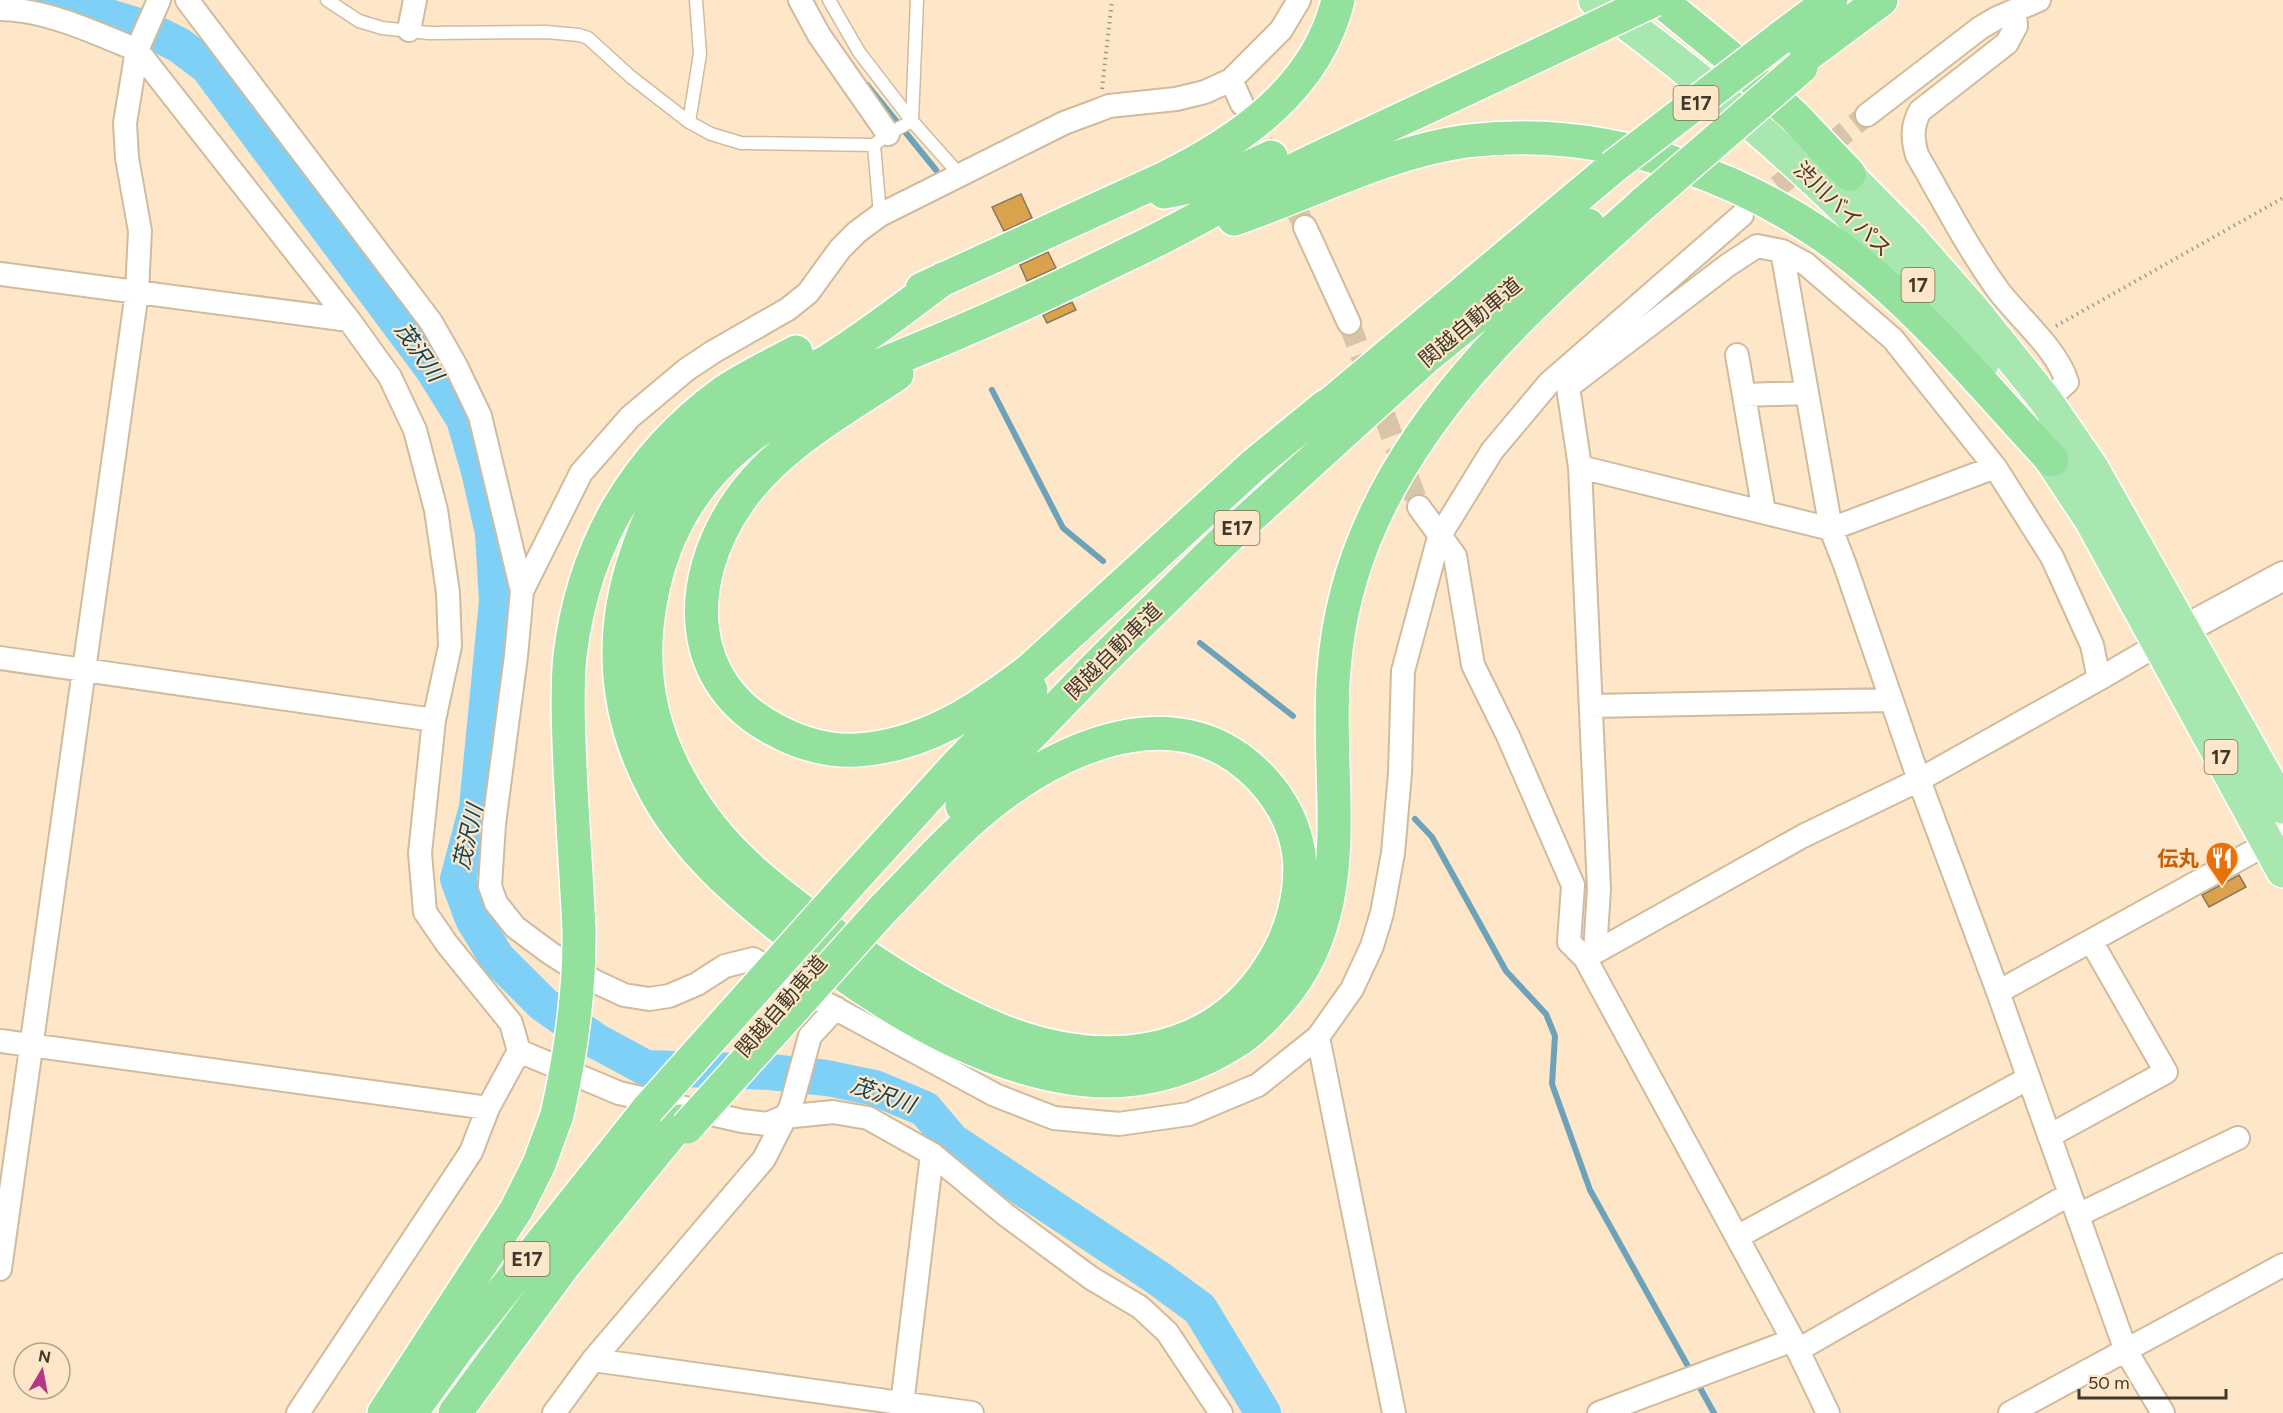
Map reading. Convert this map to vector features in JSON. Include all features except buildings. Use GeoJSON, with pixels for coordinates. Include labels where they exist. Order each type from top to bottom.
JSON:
{"type":"FeatureCollection","features":[{"type":"Feature","properties":{"kind":"highway"},"geometry":{"type":"LineString","coordinates":[[384,1413],[516,1210],[538,1164],[557,1115],[573,1029],[580,963],[570,785],[568,717],[570,656],[579,607],[592,565],[608,524],[630,486],[656,452],[688,420],[726,391],[830,334],[943,279],[1202,160],[1264,116],[1291,90],[1312,63],[1327,34],[1338,0]]}},
{"type":"Feature","properties":{"kind":"highway","name":"渋川バイパス"},"geometry":{"type":"LineString","coordinates":[[1595,0],[1704,82],[1816,180],[1911,277],[1959,334],[2052,460],[2171,637]]}},
{"type":"Feature","properties":{"kind":"highway"},"geometry":{"type":"LineString","coordinates":[[870,897],[1013,787],[1047,766],[1110,740],[1142,733],[1171,733],[1204,740],[1233,754],[1259,776],[1281,803],[1293,829],[1300,859],[1297,896],[1291,926],[1279,954],[1261,982],[1243,1002],[1217,1023],[1187,1039],[1155,1048],[1119,1054],[1085,1053],[1045,1045],[1007,1033],[963,1014],[874,963],[777,894],[721,840],[696,807],[675,773],[660,738],[650,702],[645,665],[646,630],[652,590],[663,554],[678,519],[701,485],[721,462],[762,426],[839,382],[966,329],[1133,252],[1514,55],[1605,0]]}},
{"type":"Feature","properties":{"kind":"highway","name":"渋川バイパス"},"geometry":{"type":"LineString","coordinates":[[1636,0],[1777,110],[1849,174],[1909,237],[1974,311],[2046,401],[2092,468],[2171,637]]}},
{"type":"Feature","properties":{"kind":"highway"},"geometry":{"type":"LineString","coordinates":[[1118,200],[1184,189],[1240,172],[1514,55],[1654,0]]}},
{"type":"Feature","properties":{"kind":"highway"},"geometry":{"type":"LineString","coordinates":[[1660,0],[1728,56],[1795,117],[1849,174]]}},
{"type":"Feature","properties":{"kind":"highway","name":"関越自動車道"},"geometry":{"type":"LineString","coordinates":[[411,1413],[464,1340],[648,1109],[870,897],[1225,540],[1425,358],[1629,187],[1856,6]]}},
{"type":"Feature","properties":{"kind":"highway"},"geometry":{"type":"LineString","coordinates":[[1133,252],[1263,209],[1414,152],[1467,141],[1559,140],[1648,155],[1710,176],[1750,193],[1799,219],[1835,244],[1874,274],[1907,306],[2052,460]]}},
{"type":"Feature","properties":{"kind":"highway"},"geometry":{"type":"LineString","coordinates":[[943,279],[858,342],[747,407],[713,435],[682,469],[658,502],[642,536],[625,593],[618,637],[619,675],[624,713],[638,755],[656,793],[677,827],[702,858],[761,911],[856,984],[951,1038],[1009,1062],[1066,1077],[1107,1081],[1145,1078],[1181,1070],[1213,1055],[1245,1035],[1274,1008],[1296,979],[1316,943],[1326,906],[1334,861],[1334,670],[1341,618],[1351,580],[1372,521],[1398,472],[1427,426],[1466,376],[1510,327],[1570,269],[1629,187]]}},
{"type":"Feature","properties":{"kind":"highway","name":"関越自動車道"},"geometry":{"type":"LineString","coordinates":[[455,1413],[564,1265],[684,1124],[870,897],[958,764],[1205,518],[1326,406],[1629,187]]}},
{"type":"Feature","properties":{"kind":"highway"},"geometry":{"type":"LineString","coordinates":[[966,329],[799,440],[763,472],[740,500],[720,533],[707,568],[701,606],[703,640],[714,675],[734,702],[761,723],[788,737],[820,747],[856,750],[891,745],[927,734],[960,719],[995,697],[1031,669],[1255,464],[1326,406]]}},
{"type":"Feature","properties":{"kind":"highway","name":"17"},"geometry":{"type":"LineString","coordinates":[[2171,637],[2283,807]]}},
{"type":"Feature","properties":{"kind":"highway","name":"17"},"geometry":{"type":"LineString","coordinates":[[2171,637],[2278,850]]}},
{"type":"Feature","properties":{"kind":"street"},"geometry":{"type":"LineString","coordinates":[[0,1269],[137,292],[140,231],[128,158],[125,123],[140,44],[159,0]]}},
{"type":"Feature","properties":{"kind":"street"},"geometry":{"type":"LineString","coordinates":[[187,0],[431,322],[456,366],[480,417],[522,591],[494,824],[490,886],[496,903],[516,927],[550,953],[594,981],[624,995],[649,999],[669,996],[697,984],[725,966],[753,959],[836,1008],[995,1095],[1054,1118],[1119,1124],[1189,1114],[1258,1085],[1318,1037],[1352,989],[1372,946],[1382,913],[1393,853],[1401,773],[1403,671],[1440,537],[1491,451],[1742,215]]}},
{"type":"Feature","properties":{"kind":"street"},"geometry":{"type":"LineString","coordinates":[[409,30],[415,0]]}},
{"type":"Feature","properties":{"kind":"street"},"geometry":{"type":"LineString","coordinates":[[800,0],[819,35],[884,137]]}},
{"type":"Feature","properties":{"kind":"street"},"geometry":{"type":"LineString","coordinates":[[522,591],[581,473],[630,417],[686,370],[788,309],[808,293],[840,249],[857,232],[880,215],[1064,123],[1109,106],[1176,99],[1205,92],[1231,80],[1281,30],[1299,0]]}},
{"type":"Feature","properties":{"kind":"street"},"geometry":{"type":"LineString","coordinates":[[1868,115],[1980,28],[2039,0]]}},
{"type":"Feature","properties":{"kind":"street"},"geometry":{"type":"LineString","coordinates":[[0,9],[38,14],[140,44],[390,377],[415,430],[436,510],[448,593],[450,646],[434,720],[420,853],[425,912],[447,945],[511,1023],[519,1051],[488,1108],[471,1152],[298,1413]]}},
{"type":"Feature","properties":{"kind":"street"},"geometry":{"type":"LineString","coordinates":[[2015,11],[2016,26],[2007,43],[1920,111],[1913,124],[1913,142],[1917,155],[1975,255],[1999,291],[2064,372],[2067,382],[2046,401]]}},
{"type":"Feature","properties":{"kind":"street"},"geometry":{"type":"LineString","coordinates":[[1231,80],[1242,104]]}},
{"type":"Feature","properties":{"kind":"street"},"geometry":{"type":"LineString","coordinates":[[1305,227],[1350,323]]}},
{"type":"Feature","properties":{"kind":"street"},"geometry":{"type":"LineString","coordinates":[[1559,385],[1757,246],[1782,251],[1806,264],[1893,339],[1995,467],[2052,557],[2092,645],[2099,679]]}},
{"type":"Feature","properties":{"kind":"street"},"geometry":{"type":"LineString","coordinates":[[1782,251],[1831,529],[1919,780],[1998,992],[2126,1351],[2163,1413]]}},
{"type":"Feature","properties":{"kind":"street"},"geometry":{"type":"LineString","coordinates":[[0,274],[349,320]]}},
{"type":"Feature","properties":{"kind":"street"},"geometry":{"type":"LineString","coordinates":[[1737,355],[1764,512]]}},
{"type":"Feature","properties":{"kind":"street"},"geometry":{"type":"LineString","coordinates":[[1559,385],[1580,467],[1599,889],[1590,955]]}},
{"type":"Feature","properties":{"kind":"street"},"geometry":{"type":"LineString","coordinates":[[1744,395],[1807,393]]}},
{"type":"Feature","properties":{"kind":"street"},"geometry":{"type":"LineString","coordinates":[[1580,467],[1831,529],[1995,467]]}},
{"type":"Feature","properties":{"kind":"street"},"geometry":{"type":"LineString","coordinates":[[1419,507],[1455,556],[1473,665],[1508,736],[1573,885],[1569,942],[1590,955],[1796,1345],[1828,1413]]}},
{"type":"Feature","properties":{"kind":"street"},"geometry":{"type":"LineString","coordinates":[[1590,955],[1803,836],[1919,780],[2283,576]]}},
{"type":"Feature","properties":{"kind":"street"},"geometry":{"type":"LineString","coordinates":[[0,658],[434,720]]}},
{"type":"Feature","properties":{"kind":"street"},"geometry":{"type":"LineString","coordinates":[[1591,706],[1891,700]]}},
{"type":"Feature","properties":{"kind":"street"},"geometry":{"type":"LineString","coordinates":[[1998,992],[2091,941],[2278,850]]}},
{"type":"Feature","properties":{"kind":"street"},"geometry":{"type":"LineString","coordinates":[[2049,1136],[2166,1072],[2091,941]]}},
{"type":"Feature","properties":{"kind":"street"},"geometry":{"type":"LineString","coordinates":[[554,1413],[592,1360],[764,1159],[788,1111],[807,1053],[810,1036],[836,1008]]}},
{"type":"Feature","properties":{"kind":"street"},"geometry":{"type":"LineString","coordinates":[[1318,1037],[1394,1413]]}},
{"type":"Feature","properties":{"kind":"street"},"geometry":{"type":"LineString","coordinates":[[0,1041],[488,1108]]}},
{"type":"Feature","properties":{"kind":"street"},"geometry":{"type":"LineString","coordinates":[[519,1051],[619,1093],[767,1124],[788,1111],[833,1112],[868,1118],[932,1154],[1006,1215],[1091,1278],[1140,1307],[1167,1332],[1221,1413]]}},
{"type":"Feature","properties":{"kind":"street"},"geometry":{"type":"LineString","coordinates":[[1737,1237],[2029,1078]]}},
{"type":"Feature","properties":{"kind":"street"},"geometry":{"type":"LineString","coordinates":[[1599,1413],[1796,1345],[2074,1204],[2238,1138]]}},
{"type":"Feature","properties":{"kind":"street"},"geometry":{"type":"LineString","coordinates":[[901,1408],[932,1154]]}},
{"type":"Feature","properties":{"kind":"street"},"geometry":{"type":"LineString","coordinates":[[2010,1413],[2283,1264]]}},
{"type":"Feature","properties":{"kind":"street"},"geometry":{"type":"LineString","coordinates":[[592,1360],[901,1408],[972,1413]]}},
{"type":"Feature","properties":{"kind":"lane"},"geometry":{"type":"LineString","coordinates":[[327,0],[359,21],[382,28],[429,33],[546,32],[588,38],[689,122],[711,134],[741,143],[884,137],[912,121]]}},
{"type":"Feature","properties":{"kind":"lane"},"geometry":{"type":"LineString","coordinates":[[689,122],[700,54],[696,0]]}},
{"type":"Feature","properties":{"kind":"lane"},"geometry":{"type":"LineString","coordinates":[[829,0],[859,52],[912,121],[959,174]]}},
{"type":"Feature","properties":{"kind":"lane"},"geometry":{"type":"LineString","coordinates":[[912,121],[917,0]]}},
{"type":"Feature","properties":{"kind":"lane"},"geometry":{"type":"LineString","coordinates":[[880,215],[884,137]]}},
{"type":"Feature","properties":{"kind":"path"},"geometry":{"type":"LineString","coordinates":[[1099,110],[1112,0]]}},
{"type":"Feature","properties":{"kind":"path"},"geometry":{"type":"LineString","coordinates":[[2037,337],[2283,198]]}},
{"type":"Feature","properties":{"kind":"waterway","name":"茂沢川"},"geometry":{"type":"LineString","coordinates":[[53,0],[145,28],[179,45],[208,67],[432,368],[464,419],[493,533],[497,601],[477,807],[458,879],[473,919],[497,958],[543,1004],[596,1041],[646,1068],[770,1072],[827,1078],[875,1088],[925,1109],[952,1141],[1158,1278],[1200,1309],[1263,1413]]}},
{"type":"Feature","properties":{"kind":"waterway"},"geometry":{"type":"LineString","coordinates":[[867,85],[936,170]]}},
{"type":"Feature","properties":{"kind":"waterway"},"geometry":{"type":"LineString","coordinates":[[992,390],[1063,528],[1103,561]]}},
{"type":"Feature","properties":{"kind":"waterway"},"geometry":{"type":"LineString","coordinates":[[1200,643],[1293,716]]}},
{"type":"Feature","properties":{"kind":"waterway"},"geometry":{"type":"LineString","coordinates":[[1415,819],[1432,837],[1506,971],[1546,1014],[1555,1036],[1552,1084],[1590,1190],[1714,1413]]}},
{"type":"Feature","properties":{"kind":"tunnel"},"geometry":{"type":"LineString","coordinates":[[1247,113],[1305,227]]}},
{"type":"Feature","properties":{"kind":"tunnel"},"geometry":{"type":"LineString","coordinates":[[1752,207],[1867,115]]}},
{"type":"Feature","properties":{"kind":"tunnel"},"geometry":{"type":"LineString","coordinates":[[1349,323],[1419,507]]}},
{"type":"Feature","properties":{"kind":"place","name":"伝丸"},"geometry":{"type":"Point","coordinates":[2222,887]}}]}
